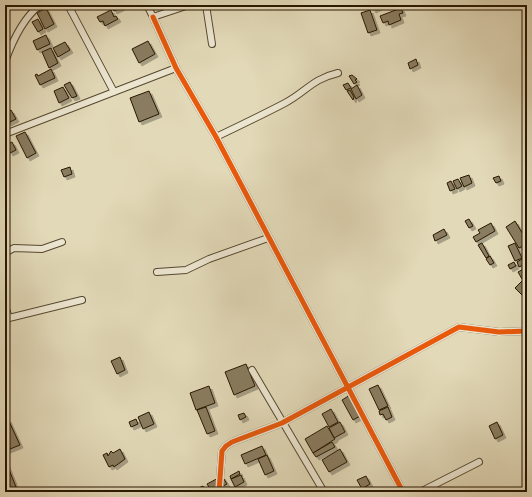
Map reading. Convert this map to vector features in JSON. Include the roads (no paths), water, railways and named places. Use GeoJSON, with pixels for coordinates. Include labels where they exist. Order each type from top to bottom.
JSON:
{"type":"FeatureCollection","features":[{"type":"Feature","properties":{"kind":"street"},"geometry":{"type":"LineString","coordinates":[[5,62],[15,36],[40,5]]}},
{"type":"Feature","properties":{"kind":"street"},"geometry":{"type":"LineString","coordinates":[[68,5],[114,92]]}},
{"type":"Feature","properties":{"kind":"street"},"geometry":{"type":"LineString","coordinates":[[147,5],[176,68],[216,137],[403,492]]}},
{"type":"Feature","properties":{"kind":"street"},"geometry":{"type":"LineString","coordinates":[[153,18],[189,5]]}},
{"type":"Feature","properties":{"kind":"street"},"geometry":{"type":"LineString","coordinates":[[206,5],[212,44]]}},
{"type":"Feature","properties":{"kind":"street"},"geometry":{"type":"LineString","coordinates":[[5,134],[176,68]]}},
{"type":"Feature","properties":{"kind":"street"},"geometry":{"type":"LineString","coordinates":[[216,137],[285,103],[325,76],[338,73]]}},
{"type":"Feature","properties":{"kind":"street"},"geometry":{"type":"LineString","coordinates":[[157,272],[186,270],[209,259],[268,238]]}},
{"type":"Feature","properties":{"kind":"street"},"geometry":{"type":"LineString","coordinates":[[5,253],[14,248],[42,249],[62,242]]}},
{"type":"Feature","properties":{"kind":"street"},"geometry":{"type":"LineString","coordinates":[[5,306],[7,320],[82,300]]}},
{"type":"Feature","properties":{"kind":"street"},"geometry":{"type":"LineString","coordinates":[[219,492],[222,451],[226,446],[282,423],[459,327],[499,332],[527,331]]}},
{"type":"Feature","properties":{"kind":"street"},"geometry":{"type":"LineString","coordinates":[[252,370],[324,492]]}},
{"type":"Feature","properties":{"kind":"street"},"geometry":{"type":"LineString","coordinates":[[420,492],[479,462]]}}]}
